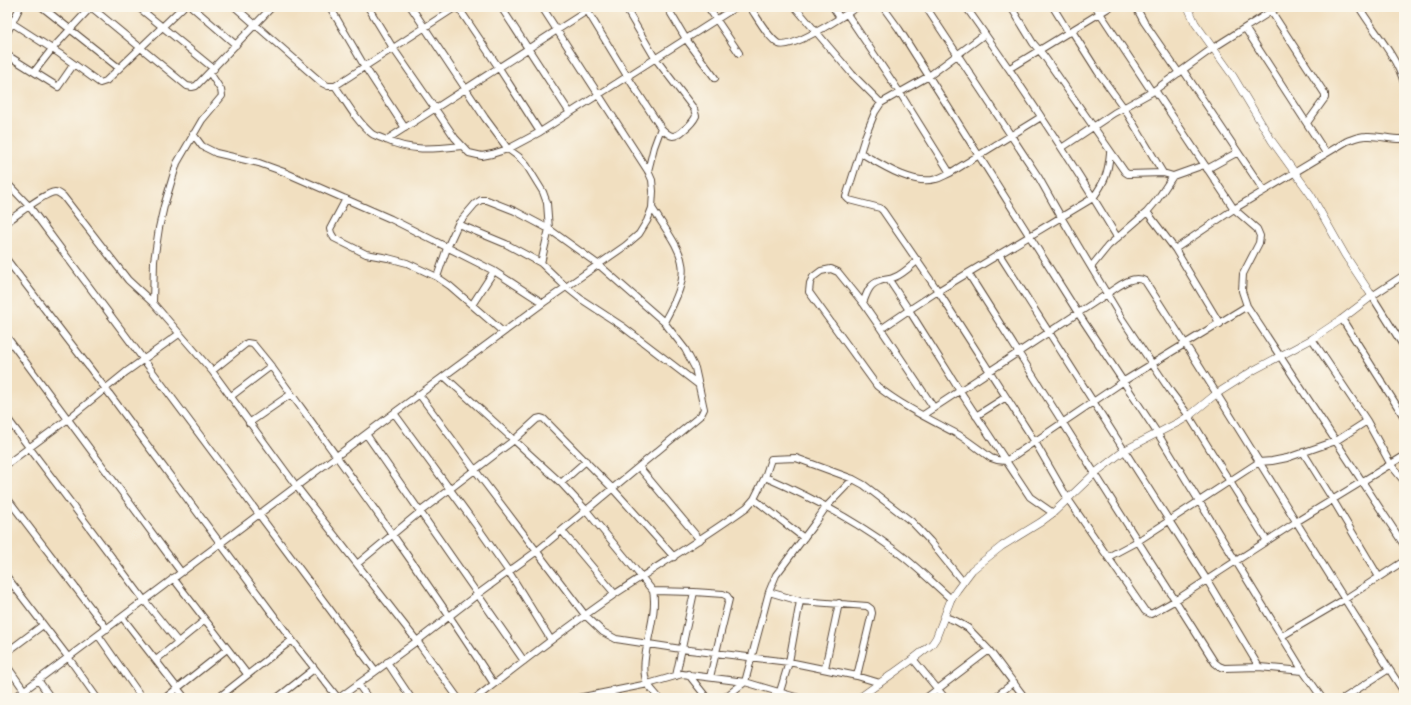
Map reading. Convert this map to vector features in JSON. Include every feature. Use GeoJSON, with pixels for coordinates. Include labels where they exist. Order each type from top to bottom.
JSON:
{"type":"FeatureCollection","features":[{"type":"Feature","properties":{"kind":"street"},"geometry":{"type":"LineString","coordinates":[[7,33],[20,7]]}},
{"type":"Feature","properties":{"kind":"street"},"geometry":{"type":"LineString","coordinates":[[42,7],[119,68]]}},
{"type":"Feature","properties":{"kind":"street"},"geometry":{"type":"LineString","coordinates":[[34,72],[52,49],[91,7],[187,86],[192,88],[212,71],[272,7]]}},
{"type":"Feature","properties":{"kind":"street"},"geometry":{"type":"LineString","coordinates":[[138,7],[163,27],[212,71],[221,90],[222,96],[202,120],[177,163],[164,206],[154,261],[153,302]]}},
{"type":"Feature","properties":{"kind":"street"},"geometry":{"type":"LineString","coordinates":[[12,23],[100,83],[106,81],[183,7]]}},
{"type":"Feature","properties":{"kind":"street"},"geometry":{"type":"LineString","coordinates":[[192,7],[236,45]]}},
{"type":"Feature","properties":{"kind":"street"},"geometry":{"type":"LineString","coordinates":[[235,7],[322,83],[328,86],[335,86],[457,7],[499,68],[540,132]]}},
{"type":"Feature","properties":{"kind":"street"},"geometry":{"type":"LineString","coordinates":[[330,7],[405,128]]}},
{"type":"Feature","properties":{"kind":"street"},"geometry":{"type":"LineString","coordinates":[[368,7],[393,48],[462,146],[469,153],[482,156],[508,148],[540,132],[736,7]]}},
{"type":"Feature","properties":{"kind":"street"},"geometry":{"type":"LineString","coordinates":[[411,7],[485,118],[508,148],[527,166],[543,192],[547,203],[549,229],[541,263]]}},
{"type":"Feature","properties":{"kind":"street"},"geometry":{"type":"LineString","coordinates":[[501,7],[570,114]]}},
{"type":"Feature","properties":{"kind":"street"},"geometry":{"type":"LineString","coordinates":[[14,698],[419,394],[543,303],[599,265],[625,246],[638,234],[647,221],[652,208],[652,180],[648,170],[542,7]]}},
{"type":"Feature","properties":{"kind":"street"},"geometry":{"type":"LineString","coordinates":[[386,140],[436,110],[588,8],[627,76],[661,128],[668,134],[673,136],[678,135],[693,122],[696,116],[694,109],[656,58],[625,7]]}},
{"type":"Feature","properties":{"kind":"street"},"geometry":{"type":"LineString","coordinates":[[667,7],[686,39],[716,78]]}},
{"type":"Feature","properties":{"kind":"street"},"geometry":{"type":"LineString","coordinates":[[708,7],[740,53]]}},
{"type":"Feature","properties":{"kind":"street"},"geometry":{"type":"LineString","coordinates":[[750,7],[772,39],[779,44],[787,46],[815,32],[857,7]]}},
{"type":"Feature","properties":{"kind":"street"},"geometry":{"type":"LineString","coordinates":[[795,7],[852,74],[881,103]]}},
{"type":"Feature","properties":{"kind":"street"},"geometry":{"type":"LineString","coordinates":[[834,7],[840,18]]}},
{"type":"Feature","properties":{"kind":"street"},"geometry":{"type":"LineString","coordinates":[[883,7],[929,76],[1078,313],[1158,434],[1303,671],[1322,698]]}},
{"type":"Feature","properties":{"kind":"street"},"geometry":{"type":"LineString","coordinates":[[926,7],[1039,178],[1107,294],[1152,364],[1188,416],[1267,541]]}},
{"type":"Feature","properties":{"kind":"street"},"geometry":{"type":"LineString","coordinates":[[966,7],[1010,68],[1041,117],[1063,148],[1117,237]]}},
{"type":"Feature","properties":{"kind":"street"},"geometry":{"type":"LineString","coordinates":[[1011,7],[1033,43],[1094,127],[1110,153],[1128,174],[1163,173],[1173,176],[1206,167],[1238,152]]}},
{"type":"Feature","properties":{"kind":"street"},"geometry":{"type":"LineString","coordinates":[[1053,7],[1124,108],[1163,173]]}},
{"type":"Feature","properties":{"kind":"street"},"geometry":{"type":"LineString","coordinates":[[1096,7],[1234,209],[1257,229],[1260,236],[1259,243],[1243,274],[1242,290],[1247,306],[1404,545]]}},
{"type":"Feature","properties":{"kind":"street"},"geometry":{"type":"LineString","coordinates":[[1010,68],[1110,7]]}},
{"type":"Feature","properties":{"kind":"street"},"geometry":{"type":"LineString","coordinates":[[1136,7],[1144,22],[1238,152],[1264,191]]}},
{"type":"Feature","properties":{"kind":"street"},"geometry":{"type":"LineString","coordinates":[[1188,7],[1195,23],[1233,76],[1272,141],[1311,196],[1345,255],[1404,347]]}},
{"type":"Feature","properties":{"kind":"street"},"geometry":{"type":"LineString","coordinates":[[1063,148],[1153,91],[1213,48],[1278,7]]}},
{"type":"Feature","properties":{"kind":"street"},"geometry":{"type":"LineString","coordinates":[[1359,7],[1383,43],[1401,74],[1404,83]]}},
{"type":"Feature","properties":{"kind":"street"},"geometry":{"type":"LineString","coordinates":[[1271,12],[1325,94],[1325,98],[1307,123]]}},
{"type":"Feature","properties":{"kind":"street"},"geometry":{"type":"LineString","coordinates":[[847,14],[900,93],[950,173]]}},
{"type":"Feature","properties":{"kind":"street"},"geometry":{"type":"LineString","coordinates":[[1245,28],[1326,153]]}},
{"type":"Feature","properties":{"kind":"street"},"geometry":{"type":"LineString","coordinates":[[985,34],[958,56],[929,76],[881,103],[875,112],[865,137],[846,197],[849,200],[880,208],[884,211],[938,290],[1035,442],[1068,499],[1148,613],[1151,614],[1176,600],[1296,522],[1404,456]]}},
{"type":"Feature","properties":{"kind":"street"},"geometry":{"type":"LineString","coordinates":[[7,55],[58,87],[74,64]]}},
{"type":"Feature","properties":{"kind":"street"},"geometry":{"type":"LineString","coordinates":[[335,86],[361,123],[371,133],[397,145],[413,149],[435,149],[462,146]]}},
{"type":"Feature","properties":{"kind":"street"},"geometry":{"type":"LineString","coordinates":[[861,153],[893,172],[907,177],[935,180],[950,173],[1041,117]]}},
{"type":"Feature","properties":{"kind":"street"},"geometry":{"type":"LineString","coordinates":[[648,170],[661,128]]}},
{"type":"Feature","properties":{"kind":"street"},"geometry":{"type":"LineString","coordinates":[[194,134],[202,146],[216,153],[269,166],[390,219],[494,271],[543,303]]}},
{"type":"Feature","properties":{"kind":"street"},"geometry":{"type":"LineString","coordinates":[[1175,248],[1234,209],[1347,141],[1366,136],[1396,140],[1404,139]]}},
{"type":"Feature","properties":{"kind":"street"},"geometry":{"type":"LineString","coordinates":[[881,329],[938,290],[1094,198],[1104,181],[1108,170],[1110,153]]}},
{"type":"Feature","properties":{"kind":"street"},"geometry":{"type":"LineString","coordinates":[[1091,267],[1117,237],[1146,212],[1157,200],[1173,176]]}},
{"type":"Feature","properties":{"kind":"street"},"geometry":{"type":"LineString","coordinates":[[7,183],[29,206],[375,670]]}},
{"type":"Feature","properties":{"kind":"street"},"geometry":{"type":"LineString","coordinates":[[7,222],[29,206],[53,192],[63,196],[128,280],[153,302],[212,371],[297,487],[417,641],[458,698]]}},
{"type":"Feature","properties":{"kind":"street"},"geometry":{"type":"LineString","coordinates":[[346,199],[330,228],[331,234],[334,238],[366,254],[407,263],[437,277],[450,286],[503,332]]}},
{"type":"Feature","properties":{"kind":"street"},"geometry":{"type":"LineString","coordinates":[[7,260],[105,388],[292,640],[338,698],[537,551],[701,415],[704,409],[695,368],[690,358],[664,322],[599,265],[549,229],[515,211],[487,200],[481,200],[475,204],[458,224],[437,277]]}},
{"type":"Feature","properties":{"kind":"street"},"geometry":{"type":"LineString","coordinates":[[652,208],[673,240],[681,256],[684,273],[682,284],[675,302],[664,322]]}},
{"type":"Feature","properties":{"kind":"street"},"geometry":{"type":"LineString","coordinates":[[1146,212],[1175,248],[1220,324]]}},
{"type":"Feature","properties":{"kind":"street"},"geometry":{"type":"LineString","coordinates":[[458,224],[506,244],[541,263],[580,299],[622,326],[699,385]]}},
{"type":"Feature","properties":{"kind":"street"},"geometry":{"type":"LineString","coordinates":[[999,254],[1207,580],[1259,667]]}},
{"type":"Feature","properties":{"kind":"street"},"geometry":{"type":"LineString","coordinates":[[863,303],[872,284],[897,277],[918,260]]}},
{"type":"Feature","properties":{"kind":"street"},"geometry":{"type":"LineString","coordinates":[[934,408],[863,303],[838,272],[831,269],[821,271],[813,277],[810,283],[809,292],[872,380],[884,392],[961,437],[991,458],[1006,461],[1124,381],[1220,324],[1247,306]]}},
{"type":"Feature","properties":{"kind":"street"},"geometry":{"type":"LineString","coordinates":[[472,305],[494,271]]}},
{"type":"Feature","properties":{"kind":"street"},"geometry":{"type":"LineString","coordinates":[[968,273],[1215,663],[1224,668],[1259,667],[1303,671]]}},
{"type":"Feature","properties":{"kind":"street"},"geometry":{"type":"LineString","coordinates":[[859,698],[913,660],[932,644],[936,638],[951,599],[972,570],[1002,546],[1053,513],[1095,473],[1125,450],[1158,434],[1188,416],[1216,394],[1254,370],[1312,339],[1404,275]]}},
{"type":"Feature","properties":{"kind":"street"},"geometry":{"type":"LineString","coordinates":[[923,415],[1107,294],[1132,279],[1140,278],[1145,281],[1186,344],[1296,522],[1404,692]]}},
{"type":"Feature","properties":{"kind":"street"},"geometry":{"type":"LineString","coordinates":[[889,280],[1030,497],[1053,513]]}},
{"type":"Feature","properties":{"kind":"street"},"geometry":{"type":"LineString","coordinates":[[1342,319],[1404,417]]}},
{"type":"Feature","properties":{"kind":"street"},"geometry":{"type":"LineString","coordinates":[[7,464],[68,419],[105,388],[179,334]]}},
{"type":"Feature","properties":{"kind":"street"},"geometry":{"type":"LineString","coordinates":[[7,337],[182,572]]}},
{"type":"Feature","properties":{"kind":"street"},"geometry":{"type":"LineString","coordinates":[[1312,339],[1367,421],[1391,465],[1404,481]]}},
{"type":"Feature","properties":{"kind":"street"},"geometry":{"type":"LineString","coordinates":[[212,371],[247,343],[253,344],[337,456],[450,616],[494,684]]}},
{"type":"Feature","properties":{"kind":"street"},"geometry":{"type":"LineString","coordinates":[[230,397],[271,366]]}},
{"type":"Feature","properties":{"kind":"street"},"geometry":{"type":"LineString","coordinates":[[444,376],[561,483],[586,510],[653,591],[655,604],[648,644],[645,676],[648,684],[659,698]]}},
{"type":"Feature","properties":{"kind":"street"},"geometry":{"type":"LineString","coordinates":[[249,423],[291,394]]}},
{"type":"Feature","properties":{"kind":"street"},"geometry":{"type":"LineString","coordinates":[[419,394],[585,615],[602,632],[616,639],[825,668],[880,683]]}},
{"type":"Feature","properties":{"kind":"street"},"geometry":{"type":"LineString","coordinates":[[976,416],[1006,397]]}},
{"type":"Feature","properties":{"kind":"street"},"geometry":{"type":"LineString","coordinates":[[394,413],[509,572],[551,640]]}},
{"type":"Feature","properties":{"kind":"street"},"geometry":{"type":"LineString","coordinates":[[7,418],[144,600],[178,642]]}},
{"type":"Feature","properties":{"kind":"street"},"geometry":{"type":"LineString","coordinates":[[357,564],[421,510],[514,440],[537,419],[541,418],[544,419],[613,489],[674,557]]}},
{"type":"Feature","properties":{"kind":"street"},"geometry":{"type":"LineString","coordinates":[[1108,557],[1138,541],[1259,462],[1287,458],[1336,441],[1367,421]]}},
{"type":"Feature","properties":{"kind":"street"},"geometry":{"type":"LineString","coordinates":[[366,434],[421,510],[524,661]]}},
{"type":"Feature","properties":{"kind":"street"},"geometry":{"type":"LineString","coordinates":[[1303,452],[1380,577]]}},
{"type":"Feature","properties":{"kind":"street"},"geometry":{"type":"LineString","coordinates":[[476,698],[585,615],[641,577],[700,540],[747,507],[754,499],[765,477],[771,459],[796,458],[853,479],[912,522],[930,541],[962,582]]}},
{"type":"Feature","properties":{"kind":"street"},"geometry":{"type":"LineString","coordinates":[[561,483],[586,461]]}},
{"type":"Feature","properties":{"kind":"street"},"geometry":{"type":"LineString","coordinates":[[639,466],[700,540]]}},
{"type":"Feature","properties":{"kind":"street"},"geometry":{"type":"LineString","coordinates":[[765,477],[787,486],[875,536],[897,552],[951,599]]}},
{"type":"Feature","properties":{"kind":"street"},"geometry":{"type":"LineString","coordinates":[[724,698],[745,682],[769,592],[776,575],[826,508],[853,479]]}},
{"type":"Feature","properties":{"kind":"street"},"geometry":{"type":"LineString","coordinates":[[7,498],[107,629]]}},
{"type":"Feature","properties":{"kind":"street"},"geometry":{"type":"LineString","coordinates":[[754,499],[804,538]]}},
{"type":"Feature","properties":{"kind":"street"},"geometry":{"type":"LineString","coordinates":[[562,531],[615,594]]}},
{"type":"Feature","properties":{"kind":"street"},"geometry":{"type":"LineString","coordinates":[[1282,636],[1345,599],[1404,561]]}},
{"type":"Feature","properties":{"kind":"street"},"geometry":{"type":"LineString","coordinates":[[172,578],[247,674]]}},
{"type":"Feature","properties":{"kind":"street"},"geometry":{"type":"LineString","coordinates":[[8,580],[68,657],[97,698]]}},
{"type":"Feature","properties":{"kind":"street"},"geometry":{"type":"LineString","coordinates":[[653,591],[723,594],[729,599],[710,677]]}},
{"type":"Feature","properties":{"kind":"street"},"geometry":{"type":"LineString","coordinates":[[676,676],[694,592]]}},
{"type":"Feature","properties":{"kind":"street"},"geometry":{"type":"LineString","coordinates":[[769,592],[800,601],[867,606],[871,609],[872,613],[857,676]]}},
{"type":"Feature","properties":{"kind":"street"},"geometry":{"type":"LineString","coordinates":[[780,695],[789,662],[800,601]]}},
{"type":"Feature","properties":{"kind":"street"},"geometry":{"type":"LineString","coordinates":[[825,668],[839,603]]}},
{"type":"Feature","properties":{"kind":"street"},"geometry":{"type":"LineString","coordinates":[[122,617],[185,698]]}},
{"type":"Feature","properties":{"kind":"street"},"geometry":{"type":"LineString","coordinates":[[944,617],[956,621],[968,628],[989,650],[1025,698]]}},
{"type":"Feature","properties":{"kind":"street"},"geometry":{"type":"LineString","coordinates":[[156,660],[205,620]]}},
{"type":"Feature","properties":{"kind":"street"},"geometry":{"type":"LineString","coordinates":[[7,652],[43,625]]}},
{"type":"Feature","properties":{"kind":"street"},"geometry":{"type":"LineString","coordinates":[[98,635],[142,698]]}},
{"type":"Feature","properties":{"kind":"street"},"geometry":{"type":"LineString","coordinates":[[218,698],[292,640]]}},
{"type":"Feature","properties":{"kind":"street"},"geometry":{"type":"LineString","coordinates":[[165,698],[227,649]]}},
{"type":"Feature","properties":{"kind":"street"},"geometry":{"type":"LineString","coordinates":[[926,698],[989,650]]}},
{"type":"Feature","properties":{"kind":"street"},"geometry":{"type":"LineString","coordinates":[[913,660],[945,698]]}},
{"type":"Feature","properties":{"kind":"street"},"geometry":{"type":"LineString","coordinates":[[387,662],[411,698]]}},
{"type":"Feature","properties":{"kind":"street"},"geometry":{"type":"LineString","coordinates":[[7,666],[24,690]]}},
{"type":"Feature","properties":{"kind":"street"},"geometry":{"type":"LineString","coordinates":[[277,698],[314,669]]}},
{"type":"Feature","properties":{"kind":"street"},"geometry":{"type":"LineString","coordinates":[[1344,698],[1389,669]]}},
{"type":"Feature","properties":{"kind":"street"},"geometry":{"type":"LineString","coordinates":[[688,674],[707,698]]}},
{"type":"Feature","properties":{"kind":"street"},"geometry":{"type":"LineString","coordinates":[[578,698],[648,684],[688,674],[745,682],[780,695],[799,698]]}},
{"type":"Feature","properties":{"kind":"street"},"geometry":{"type":"LineString","coordinates":[[38,680],[51,698]]}},
{"type":"Feature","properties":{"kind":"street"},"geometry":{"type":"LineString","coordinates":[[994,698],[1014,682]]}},
{"type":"Feature","properties":{"kind":"street"},"geometry":{"type":"LineString","coordinates":[[358,684],[368,698]]}},
{"type":"Feature","properties":{"kind":"street"},"geometry":{"type":"LineString","coordinates":[[613,690],[618,698]]}}]}
